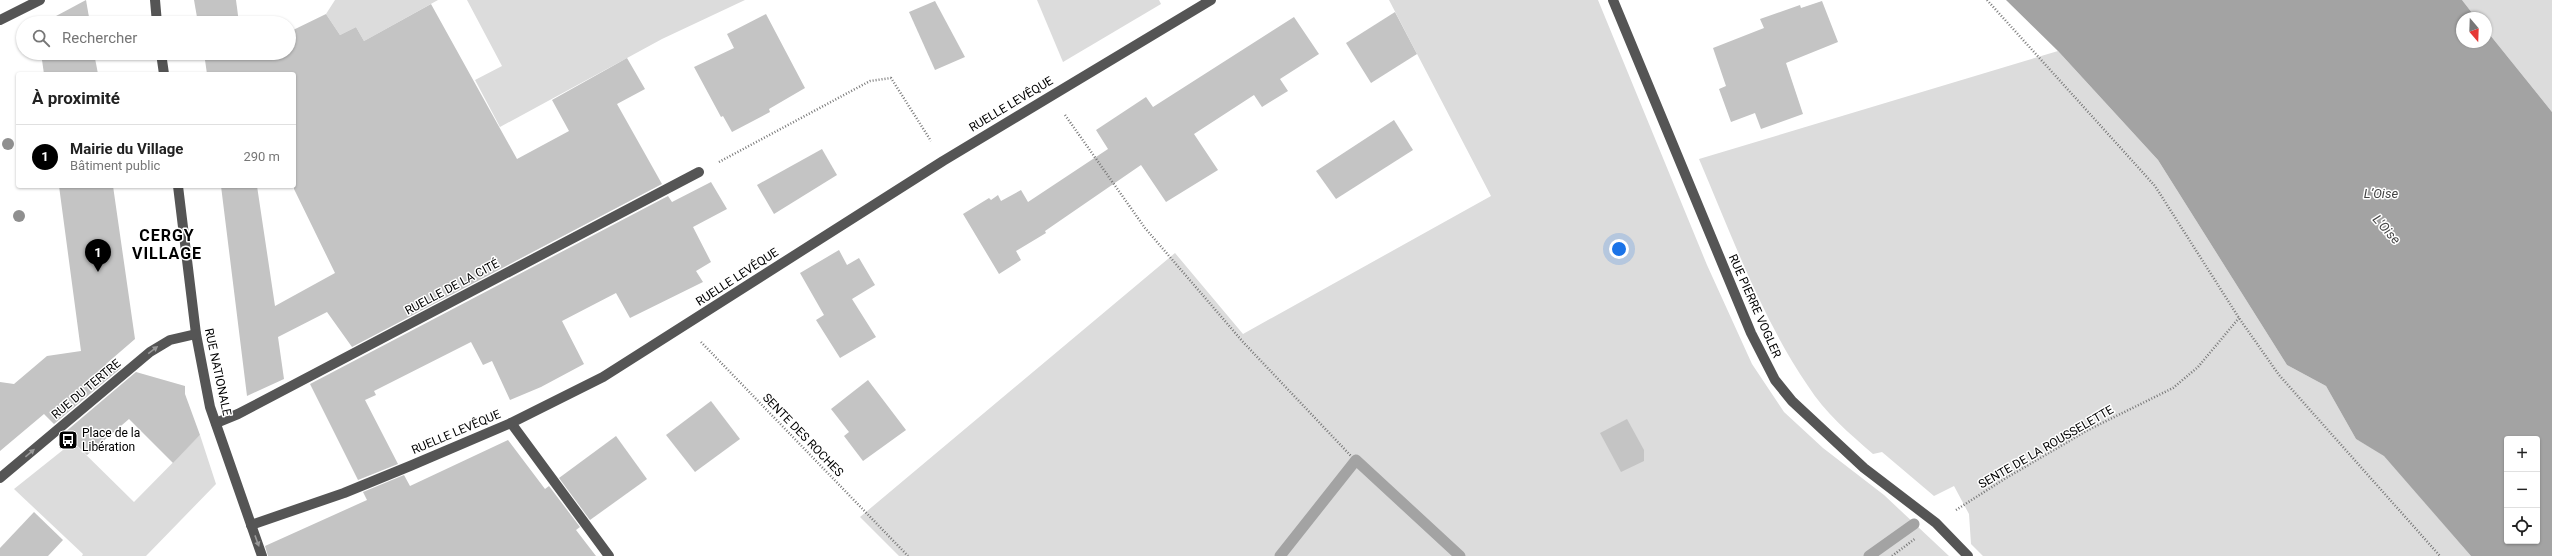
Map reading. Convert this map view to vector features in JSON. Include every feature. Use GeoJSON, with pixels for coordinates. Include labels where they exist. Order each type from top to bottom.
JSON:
{"type":"FeatureCollection","features":[{"type":"Feature","properties":{"kind":"street"},"geometry":{"type":"LineString","coordinates":[[0,20],[40,0]]}},
{"type":"Feature","properties":{"kind":"street"},"geometry":{"type":"LineString","coordinates":[[154,0],[156,16]]}},
{"type":"Feature","properties":{"kind":"street","name":"RUELLE LEVÊQUE"},"geometry":{"type":"LineString","coordinates":[[251,525],[344,493],[511,423],[603,377],[686,326],[943,160],[1211,0]]}},
{"type":"Feature","properties":{"kind":"street","name":"RUE PIERRE VOGLER"},"geometry":{"type":"LineString","coordinates":[[1613,0],[1751,333],[1775,380],[1792,401],[1823,432],[1869,472],[1936,523],[1968,556]]}},
{"type":"Feature","properties":{"kind":"street"},"geometry":{"type":"LineString","coordinates":[[162,60],[164,72]]}},
{"type":"Feature","properties":{"kind":"street","name":"RUELLE DE LA CITÉ"},"geometry":{"type":"LineString","coordinates":[[216,424],[238,414],[699,172]]}},
{"type":"Feature","properties":{"kind":"street","name":"RUE NATIONALE"},"geometry":{"type":"LineString","coordinates":[[178,188],[196,334],[206,386],[216,424],[262,556]]}},
{"type":"Feature","properties":{"kind":"street","name":"RUE DU TERTRE"},"geometry":{"type":"LineString","coordinates":[[0,478],[150,352],[170,340],[196,334]]}},
{"type":"Feature","properties":{"kind":"street"},"geometry":{"type":"LineString","coordinates":[[511,423],[609,556]]}},
{"type":"Feature","properties":{"kind":"path"},"geometry":{"type":"LineString","coordinates":[[1987,0],[2155,186],[2240,318],[2279,375],[2440,556]]}},
{"type":"Feature","properties":{"kind":"path"},"geometry":{"type":"LineString","coordinates":[[699,172],[870,81],[891,78],[943,160]]}},
{"type":"Feature","properties":{"kind":"path"},"geometry":{"type":"LineString","coordinates":[[1050,95],[1145,228],[1243,342],[1351,456]]}},
{"type":"Feature","properties":{"kind":"path","name":"SENTE DE LA ROUSSELETTE"},"geometry":{"type":"LineString","coordinates":[[1892,556],[1936,523],[2006,478],[2088,430],[2174,388],[2198,367],[2240,318]]}},
{"type":"Feature","properties":{"kind":"path","name":"SENTE DES ROCHES"},"geometry":{"type":"LineString","coordinates":[[686,326],[908,556]]}},
{"type":"Feature","properties":{"kind":"shaded area"},"geometry":{"type":"Polygon","coordinates":[[[335,0],[438,0],[364,41],[356,27],[340,35],[326,14],[335,0]]]}},
{"type":"Feature","properties":{"kind":"shaded area"},"geometry":{"type":"Polygon","coordinates":[[[467,0],[745,0],[662,39],[500,127],[475,80],[502,66],[467,0]]]}},
{"type":"Feature","properties":{"kind":"shaded area"},"geometry":{"type":"Polygon","coordinates":[[[1037,0],[1159,0],[1161,4],[1063,62],[1037,0]]]}},
{"type":"Feature","properties":{"kind":"shaded area"},"geometry":{"type":"Polygon","coordinates":[[[1389,0],[1598,0],[1707,265],[1752,364],[1784,412],[1823,448],[1884,495],[1949,556],[899,556],[860,517],[1175,253],[1243,334],[1491,196],[1389,0]]]}},
{"type":"Feature","properties":{"kind":"shaded area"},"geometry":{"type":"Polygon","coordinates":[[[2462,0],[2552,0],[2552,112],[2492,37],[2492,12],[2471,12],[2462,0]]]}},
{"type":"Feature","properties":{"kind":"shaded area"},"geometry":{"type":"Polygon","coordinates":[[[2058,51],[2158,160],[2287,365],[2326,386],[2356,439],[2384,455],[2471,556],[1983,556],[1971,544],[1969,514],[1954,486],[1934,496],[1882,452],[1873,454],[1822,405],[1791,360],[1748,276],[1699,159],[2058,51]]]}},
{"type":"Feature","properties":{"kind":"shaded area"},"geometry":{"type":"Polygon","coordinates":[[[200,435],[216,484],[146,556],[82,556],[83,554],[14,489],[73,442],[134,502],[200,435]]]}},
{"type":"Feature","properties":{"kind":"water","name":"L’Oise"},"geometry":{"type":"Polygon","coordinates":[[[2006,0],[2462,0],[2471,12],[2456,12],[2456,48],[2492,48],[2492,37],[2552,112],[2552,556],[2471,556],[2384,456],[2356,439],[2326,386],[2287,365],[2158,160],[2058,51],[2006,0]]]}},
{"type":"Feature","properties":{"kind":"building"},"geometry":{"type":"Polygon","coordinates":[[[86,0],[89,16],[56,16],[86,0]]]}},
{"type":"Feature","properties":{"kind":"building"},"geometry":{"type":"Polygon","coordinates":[[[194,0],[236,0],[238,16],[197,16],[194,0]]]}},
{"type":"Feature","properties":{"kind":"building"},"geometry":{"type":"Polygon","coordinates":[[[935,1],[965,57],[935,70],[909,12],[935,1]]]}},
{"type":"Feature","properties":{"kind":"building"},"geometry":{"type":"Polygon","coordinates":[[[1822,1],[1838,42],[1786,63],[1803,114],[1761,129],[1755,113],[1731,122],[1719,89],[1726,86],[1713,48],[1764,28],[1760,19],[1800,5],[1801,8],[1822,1]]]}},
{"type":"Feature","properties":{"kind":"building"},"geometry":{"type":"Polygon","coordinates":[[[431,4],[517,159],[569,131],[552,100],[627,58],[645,89],[617,104],[662,184],[352,347],[327,312],[278,337],[284,379],[247,396],[221,188],[257,188],[275,306],[335,273],[294,189],[296,188],[296,72],[207,72],[205,60],[296,60],[296,29],[326,14],[340,35],[356,27],[364,41],[431,4]]]}},
{"type":"Feature","properties":{"kind":"building"},"geometry":{"type":"Polygon","coordinates":[[[1395,12],[1417,54],[1371,83],[1346,43],[1395,12]]]}},
{"type":"Feature","properties":{"kind":"building"},"geometry":{"type":"Polygon","coordinates":[[[766,14],[805,88],[769,109],[770,112],[732,132],[723,116],[721,117],[694,67],[734,48],[727,34],[766,14]]]}},
{"type":"Feature","properties":{"kind":"building"},"geometry":{"type":"Polygon","coordinates":[[[1294,17],[1319,54],[1280,79],[1288,91],[1262,107],[1254,95],[1194,134],[1218,170],[1166,202],[1141,165],[1045,231],[1046,233],[1016,251],[1021,260],[999,274],[963,214],[989,198],[991,200],[998,195],[1001,201],[1021,190],[1028,202],[1108,149],[1096,130],[1146,97],[1153,107],[1294,17]]]}},
{"type":"Feature","properties":{"kind":"building"},"geometry":{"type":"Polygon","coordinates":[[[42,60],[95,60],[98,72],[44,72],[42,60]]]}},
{"type":"Feature","properties":{"kind":"building"},"geometry":{"type":"Polygon","coordinates":[[[1394,120],[1413,150],[1336,199],[1316,171],[1394,120]]]}},
{"type":"Feature","properties":{"kind":"building"},"geometry":{"type":"Polygon","coordinates":[[[822,149],[837,175],[774,214],[757,185],[822,149]]]}},
{"type":"Feature","properties":{"kind":"building"},"geometry":{"type":"Polygon","coordinates":[[[711,182],[727,209],[693,227],[711,262],[696,271],[703,282],[630,318],[616,293],[562,321],[584,364],[541,387],[510,400],[492,361],[483,365],[471,342],[374,391],[376,395],[365,400],[398,464],[358,480],[310,384],[668,196],[672,202],[711,182]]]}},
{"type":"Feature","properties":{"kind":"building"},"geometry":{"type":"Polygon","coordinates":[[[59,188],[113,188],[135,339],[106,364],[121,368],[54,424],[44,414],[0,451],[0,382],[14,384],[47,356],[81,351],[59,188]]]}},
{"type":"Feature","properties":{"kind":"building"},"geometry":{"type":"Polygon","coordinates":[[[839,250],[847,265],[859,258],[875,285],[852,299],[876,337],[840,358],[816,320],[824,315],[800,273],[839,250]]]}},
{"type":"Feature","properties":{"kind":"building"},"geometry":{"type":"Polygon","coordinates":[[[136,372],[185,386],[185,394],[200,435],[173,463],[129,419],[87,455],[64,433],[136,372]]]}},
{"type":"Feature","properties":{"kind":"building"},"geometry":{"type":"Polygon","coordinates":[[[868,380],[906,430],[863,461],[844,436],[849,432],[831,409],[868,380]]]}},
{"type":"Feature","properties":{"kind":"building"},"geometry":{"type":"Polygon","coordinates":[[[711,401],[740,439],[695,472],[666,435],[711,401]]]}},
{"type":"Feature","properties":{"kind":"building"},"geometry":{"type":"Polygon","coordinates":[[[1627,419],[1644,450],[1644,461],[1621,472],[1600,433],[1627,419]]]}},
{"type":"Feature","properties":{"kind":"building"},"geometry":{"type":"Polygon","coordinates":[[[616,436],[647,479],[590,520],[559,478],[616,436]]]}},
{"type":"Feature","properties":{"kind":"building"},"geometry":{"type":"Polygon","coordinates":[[[508,440],[545,489],[549,486],[580,527],[576,530],[596,556],[268,556],[265,546],[367,500],[363,492],[404,475],[410,486],[508,440]]]}},
{"type":"Feature","properties":{"kind":"building"},"geometry":{"type":"Polygon","coordinates":[[[34,512],[63,540],[48,556],[0,556],[0,548],[34,512]]]}},
{"type":"Feature","properties":{"kind":"waterway"},"geometry":{"type":"LineString","coordinates":[[1280,556],[1356,460],[1460,556]]}},
{"type":"Feature","properties":{"kind":"waterway"},"geometry":{"type":"LineString","coordinates":[[1869,556],[1914,524]]}},
{"type":"Feature","properties":{"kind":"place","name":"Mairie du Village"},"geometry":{"type":"Point","coordinates":[98,272]}},
{"type":"Feature","properties":{"kind":"place","name":"Place de la Libération"},"geometry":{"type":"Point","coordinates":[68,440]}},
{"type":"Feature","properties":{"kind":"district","name":"CERGY VILLAGE"},"geometry":{"type":"Point","coordinates":[167,244]}},
{"type":"Feature","properties":{"kind":"water label","name":"L'Oise"},"geometry":{"type":"Point","coordinates":[2387,229]}}]}
